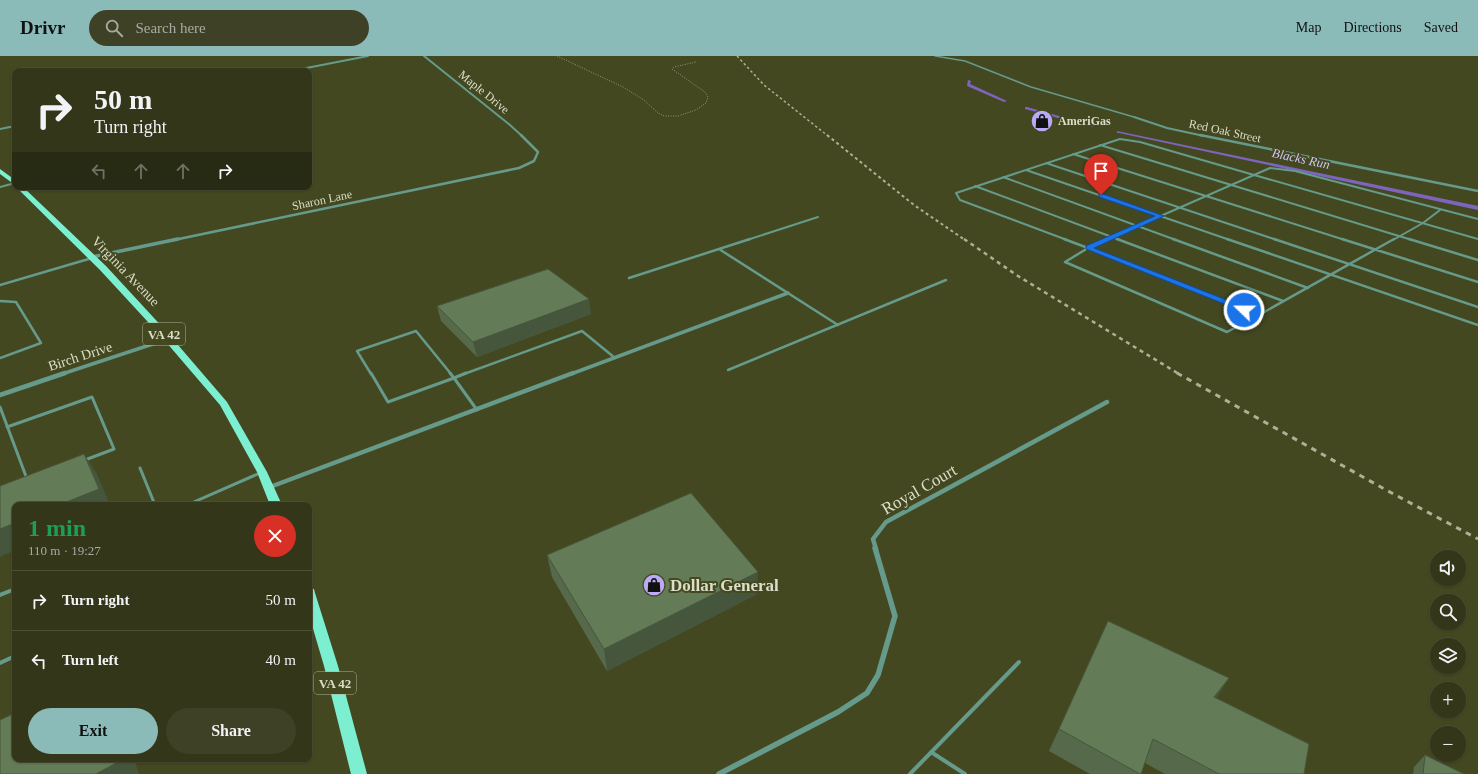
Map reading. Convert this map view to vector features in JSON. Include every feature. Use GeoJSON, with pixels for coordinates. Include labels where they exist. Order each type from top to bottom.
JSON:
{"type":"FeatureCollection","features":[{"type":"Feature","properties":{"kind":"main road"},"geometry":{"type":"LineString","coordinates":[[0,171],[12,181]]}},
{"type":"Feature","properties":{"kind":"main road","name":"Virginia Avenue"},"geometry":{"type":"LineString","coordinates":[[22,190],[103,268],[168,339],[224,404],[262,472],[275,502]]}},
{"type":"Feature","properties":{"kind":"main road","name":"VA 42"},"geometry":{"type":"LineString","coordinates":[[312,603],[331,666],[359,774]]}},
{"type":"Feature","properties":{"kind":"street"},"geometry":{"type":"LineString","coordinates":[[306,68],[368,56]]}},
{"type":"Feature","properties":{"kind":"street","name":"Maple Drive"},"geometry":{"type":"LineString","coordinates":[[424,56],[510,125],[531,144]]}},
{"type":"Feature","properties":{"kind":"street","name":"Red Oak Street"},"geometry":{"type":"LineString","coordinates":[[1134,117],[1167,128],[1478,192]]}},
{"type":"Feature","properties":{"kind":"street"},"geometry":{"type":"LineString","coordinates":[[0,129],[12,127]]}},
{"type":"Feature","properties":{"kind":"street","name":"Sharon Lane"},"geometry":{"type":"LineString","coordinates":[[92,258],[519,168],[534,161],[538,156],[538,152],[531,144]]}},
{"type":"Feature","properties":{"kind":"street"},"geometry":{"type":"LineString","coordinates":[[269,488],[788,293]]}},
{"type":"Feature","properties":{"kind":"street","name":"Birch Drive"},"geometry":{"type":"LineString","coordinates":[[0,395],[168,339]]}},
{"type":"Feature","properties":{"kind":"street","name":"Royal Court"},"geometry":{"type":"LineString","coordinates":[[719,774],[838,712],[867,693],[878,675],[895,616],[873,539],[886,522],[1107,402]]}},
{"type":"Feature","properties":{"kind":"lane"},"geometry":{"type":"LineString","coordinates":[[935,56],[965,61],[1031,87],[1134,117]]}},
{"type":"Feature","properties":{"kind":"lane"},"geometry":{"type":"LineString","coordinates":[[1258,315],[1088,248],[960,200],[956,193],[1120,139],[1131,139],[1478,239]]}},
{"type":"Feature","properties":{"kind":"lane"},"geometry":{"type":"LineString","coordinates":[[1100,146],[1478,260]]}},
{"type":"Feature","properties":{"kind":"lane"},"geometry":{"type":"LineString","coordinates":[[1073,154],[1478,282]]}},
{"type":"Feature","properties":{"kind":"lane"},"geometry":{"type":"LineString","coordinates":[[1046,163],[1478,307]]}},
{"type":"Feature","properties":{"kind":"lane"},"geometry":{"type":"LineString","coordinates":[[1440,209],[1423,223],[1227,332],[1065,262],[1088,248],[1111,237],[1270,168],[1295,171],[1440,209],[1478,219]]}},
{"type":"Feature","properties":{"kind":"lane"},"geometry":{"type":"LineString","coordinates":[[1026,170],[1478,325]]}},
{"type":"Feature","properties":{"kind":"lane"},"geometry":{"type":"LineString","coordinates":[[1003,177],[1308,288]]}},
{"type":"Feature","properties":{"kind":"lane"},"geometry":{"type":"LineString","coordinates":[[0,187],[12,184]]}},
{"type":"Feature","properties":{"kind":"lane"},"geometry":{"type":"LineString","coordinates":[[975,186],[1283,301]]}},
{"type":"Feature","properties":{"kind":"lane"},"geometry":{"type":"LineString","coordinates":[[629,278],[818,216]]}},
{"type":"Feature","properties":{"kind":"lane"},"geometry":{"type":"LineString","coordinates":[[719,249],[838,325]]}},
{"type":"Feature","properties":{"kind":"lane"},"geometry":{"type":"LineString","coordinates":[[0,285],[92,258]]}},
{"type":"Feature","properties":{"kind":"lane"},"geometry":{"type":"LineString","coordinates":[[728,370],[946,280]]}},
{"type":"Feature","properties":{"kind":"lane"},"geometry":{"type":"LineString","coordinates":[[0,301],[16,302],[41,344],[0,358]]}},
{"type":"Feature","properties":{"kind":"lane"},"geometry":{"type":"LineString","coordinates":[[477,410],[454,378],[416,331],[357,351],[388,402],[454,378],[582,331],[615,358]]}},
{"type":"Feature","properties":{"kind":"lane"},"geometry":{"type":"LineString","coordinates":[[7,427],[92,397],[114,449],[79,463]]}},
{"type":"Feature","properties":{"kind":"lane"},"geometry":{"type":"LineString","coordinates":[[0,407],[28,482]]}},
{"type":"Feature","properties":{"kind":"lane"},"geometry":{"type":"LineString","coordinates":[[140,468],[153,502]]}},
{"type":"Feature","properties":{"kind":"lane"},"geometry":{"type":"LineString","coordinates":[[194,502],[262,472]]}},
{"type":"Feature","properties":{"kind":"lane"},"geometry":{"type":"LineString","coordinates":[[0,595],[12,589]]}},
{"type":"Feature","properties":{"kind":"lane"},"geometry":{"type":"LineString","coordinates":[[0,663],[12,657]]}},
{"type":"Feature","properties":{"kind":"lane"},"geometry":{"type":"LineString","coordinates":[[910,774],[1019,662]]}},
{"type":"Feature","properties":{"kind":"lane"},"geometry":{"type":"LineString","coordinates":[[931,752],[965,774]]}},
{"type":"Feature","properties":{"kind":"path"},"geometry":{"type":"LineString","coordinates":[[557,56],[623,87],[630,93],[642,99],[661,115],[666,116],[676,116],[697,109],[705,105],[708,100],[705,92],[672,69],[674,67],[696,62]]}},
{"type":"Feature","properties":{"kind":"building"},"geometry":{"type":"Polygon","coordinates":[[[548,269],[589,299],[473,342],[437,306],[548,269]]]}},
{"type":"Feature","properties":{"kind":"building"},"geometry":{"type":"Polygon","coordinates":[[[84,454],[99,489],[66,502],[12,502],[12,524],[0,529],[0,486],[84,454]]]}},
{"type":"Feature","properties":{"kind":"building","name":"Dollar General"},"geometry":{"type":"Polygon","coordinates":[[[691,493],[758,572],[604,649],[547,555],[691,493]]]}},
{"type":"Feature","properties":{"kind":"building"},"geometry":{"type":"Polygon","coordinates":[[[1108,621],[1229,678],[1214,697],[1309,744],[1304,774],[1219,774],[1153,739],[1140,774],[1059,729],[1108,621]]]}},
{"type":"Feature","properties":{"kind":"building"},"geometry":{"type":"Polygon","coordinates":[[[12,714],[12,762],[118,762],[96,774],[0,774],[0,720],[12,714]]]}},
{"type":"Feature","properties":{"kind":"building"},"geometry":{"type":"Polygon","coordinates":[[[1425,755],[1430,757],[1430,762],[1439,762],[1464,774],[1423,774],[1425,755]]]}},
{"type":"Feature","properties":{"kind":"waterway","name":"Blacks Run"},"geometry":{"type":"LineString","coordinates":[[969,81],[968,85],[1005,101]]}},
{"type":"Feature","properties":{"kind":"waterway","name":"Blacks Run"},"geometry":{"type":"LineString","coordinates":[[1026,108],[1093,126]]}},
{"type":"Feature","properties":{"kind":"waterway","name":"Blacks Run"},"geometry":{"type":"LineString","coordinates":[[1119,132],[1478,208]]}},
{"type":"Feature","properties":{"kind":"railway"},"geometry":{"type":"LineString","coordinates":[[737,56],[764,85],[828,136]]}},
{"type":"Feature","properties":{"kind":"railway"},"geometry":{"type":"LineString","coordinates":[[827,135],[914,205],[965,240]]}},
{"type":"Feature","properties":{"kind":"railway"},"geometry":{"type":"LineString","coordinates":[[964,239],[1018,276],[1179,374]]}},
{"type":"Feature","properties":{"kind":"railway"},"geometry":{"type":"LineString","coordinates":[[1177,373],[1388,491],[1478,539]]}},
{"type":"Feature","properties":{"kind":"place","name":"AmeriGas"},"geometry":{"type":"Point","coordinates":[1042,121]}},
{"type":"Feature","properties":{"kind":"place","name":"Dollar General"},"geometry":{"type":"Point","coordinates":[654,585]}},
{"type":"Feature","properties":{"kind":"route"},"geometry":{"type":"LineString","coordinates":[[1101,195],[1160,216],[1088,248],[1244,310]]}}]}
